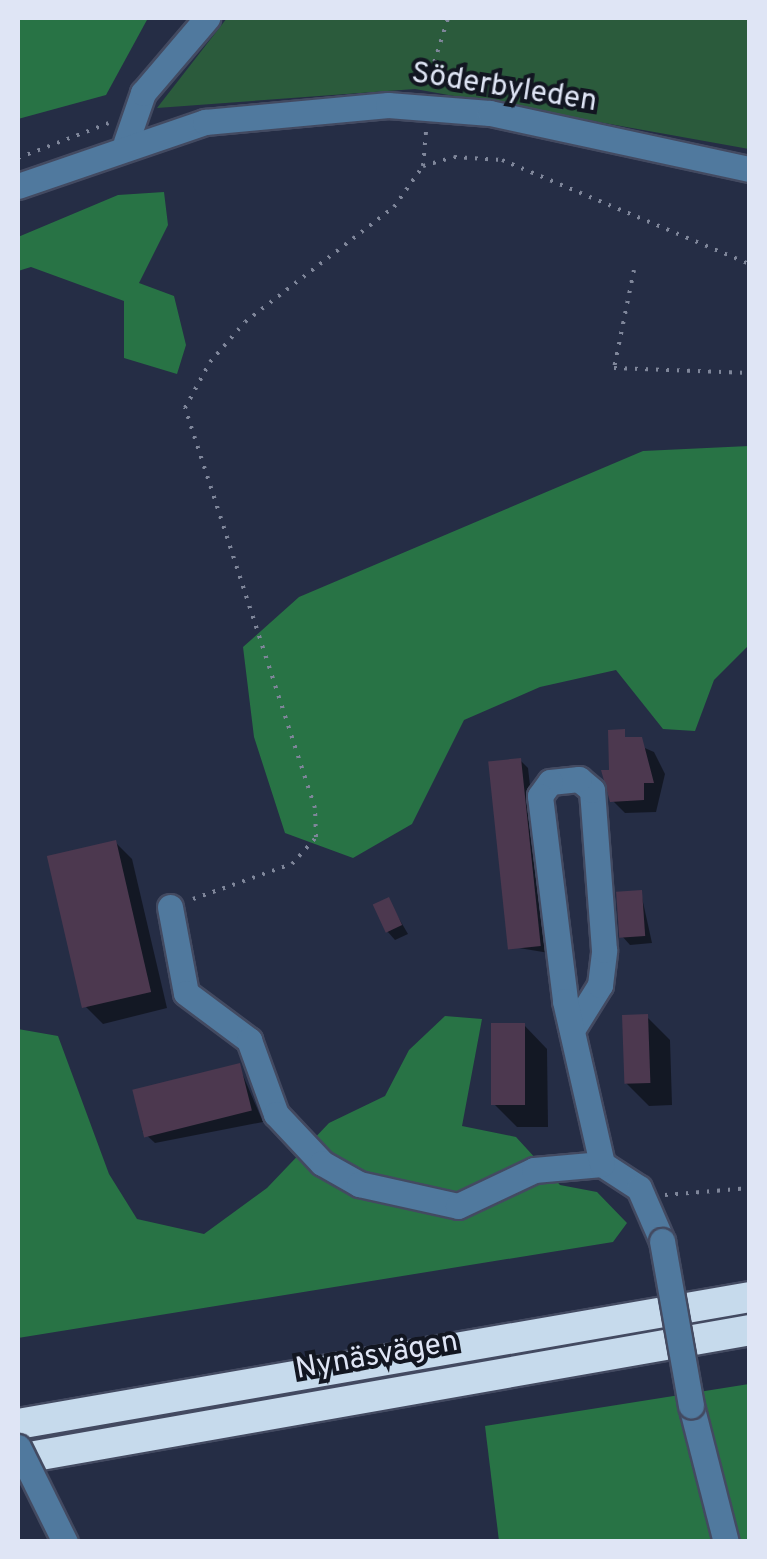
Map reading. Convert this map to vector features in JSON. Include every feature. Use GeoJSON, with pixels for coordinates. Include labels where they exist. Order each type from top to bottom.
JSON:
{"type":"FeatureCollection","features":[{"type":"Feature","properties":{"kind":"highway","name":"Nynäsvägen"},"geometry":{"type":"LineString","coordinates":[[18,1424],[750,1297]]}},
{"type":"Feature","properties":{"kind":"highway","name":"Nynäsvägen"},"geometry":{"type":"LineString","coordinates":[[18,1459],[750,1330]]}},
{"type":"Feature","properties":{"kind":"street"},"geometry":{"type":"LineString","coordinates":[[126,142],[143,93],[207,18]]}},
{"type":"Feature","properties":{"kind":"street","name":"Söderbyleden"},"geometry":{"type":"LineString","coordinates":[[18,186],[126,142],[291,109],[388,104],[490,114],[750,169]]}},
{"type":"Feature","properties":{"kind":"street"},"geometry":{"type":"LineString","coordinates":[[572,1030],[600,986],[604,950],[592,790],[579,779],[550,782],[540,796],[572,1030],[602,1164]]}},
{"type":"Feature","properties":{"kind":"street"},"geometry":{"type":"LineString","coordinates":[[170,907],[186,993],[249,1040],[276,1114],[322,1163],[360,1184],[443,1206],[534,1170],[602,1164],[639,1188],[662,1241],[691,1405],[726,1542]]}},
{"type":"Feature","properties":{"kind":"street"},"geometry":{"type":"LineString","coordinates":[[18,1447],[65,1542]]}},
{"type":"Feature","properties":{"kind":"path"},"geometry":{"type":"LineString","coordinates":[[428,82],[448,18]]}},
{"type":"Feature","properties":{"kind":"path"},"geometry":{"type":"LineString","coordinates":[[18,158],[102,127],[119,111]]}},
{"type":"Feature","properties":{"kind":"path"},"geometry":{"type":"LineString","coordinates":[[170,907],[292,864],[316,837],[315,808],[185,408],[245,322],[394,207],[423,166],[427,123]]}},
{"type":"Feature","properties":{"kind":"path"},"geometry":{"type":"LineString","coordinates":[[423,166],[454,157],[502,160],[750,264]]}},
{"type":"Feature","properties":{"kind":"path"},"geometry":{"type":"LineString","coordinates":[[634,270],[614,368],[750,373]]}},
{"type":"Feature","properties":{"kind":"path"},"geometry":{"type":"LineString","coordinates":[[639,1188],[675,1198],[750,1188]]}},
{"type":"Feature","properties":{"kind":"green space"},"geometry":{"type":"Polygon","coordinates":[[[18,18],[148,18],[106,95],[18,119],[18,18]]]}},
{"type":"Feature","properties":{"kind":"green space"},"geometry":{"type":"Polygon","coordinates":[[[227,18],[749,18],[749,149],[415,89],[157,108],[227,18]]]}},
{"type":"Feature","properties":{"kind":"green space"},"geometry":{"type":"Polygon","coordinates":[[[164,192],[168,225],[139,283],[174,296],[186,345],[177,374],[124,358],[124,301],[31,267],[18,271],[18,237],[118,195],[164,192]]]}},
{"type":"Feature","properties":{"kind":"green space"},"geometry":{"type":"Polygon","coordinates":[[[749,446],[749,645],[714,680],[695,731],[663,729],[616,670],[540,687],[464,720],[412,824],[353,858],[285,833],[254,737],[243,647],[299,597],[643,451],[749,446]]]}},
{"type":"Feature","properties":{"kind":"green space"},"geometry":{"type":"Polygon","coordinates":[[[445,1016],[482,1019],[462,1126],[516,1137],[560,1185],[597,1192],[627,1223],[613,1242],[18,1338],[18,1029],[58,1036],[109,1174],[137,1219],[204,1234],[267,1188],[329,1123],[385,1096],[409,1050],[445,1016]]]}},
{"type":"Feature","properties":{"kind":"green space"},"geometry":{"type":"Polygon","coordinates":[[[749,1384],[749,1541],[499,1541],[485,1426],[749,1384]]]}},
{"type":"Feature","properties":{"kind":"building"},"geometry":{"type":"Polygon","coordinates":[[[625,729],[625,737],[642,737],[654,783],[644,783],[644,800],[610,802],[601,770],[609,770],[608,730],[625,729]]]}},
{"type":"Feature","properties":{"kind":"building"},"geometry":{"type":"Polygon","coordinates":[[[521,758],[541,946],[508,949],[488,761],[521,758]]]}},
{"type":"Feature","properties":{"kind":"building"},"geometry":{"type":"Polygon","coordinates":[[[116,840],[151,992],[82,1008],[47,856],[116,840]]]}},
{"type":"Feature","properties":{"kind":"building"},"geometry":{"type":"Polygon","coordinates":[[[642,890],[645,936],[619,938],[616,892],[642,890]]]}},
{"type":"Feature","properties":{"kind":"building"},"geometry":{"type":"Polygon","coordinates":[[[389,897],[402,925],[386,933],[373,905],[389,897]]]}},
{"type":"Feature","properties":{"kind":"building"},"geometry":{"type":"Polygon","coordinates":[[[648,1014],[650,1083],[624,1084],[622,1015],[648,1014]]]}},
{"type":"Feature","properties":{"kind":"building"},"geometry":{"type":"Polygon","coordinates":[[[491,1023],[525,1023],[525,1105],[491,1105],[491,1023]]]}},
{"type":"Feature","properties":{"kind":"building"},"geometry":{"type":"Polygon","coordinates":[[[240,1063],[252,1111],[144,1137],[132,1090],[240,1063]]]}}]}
